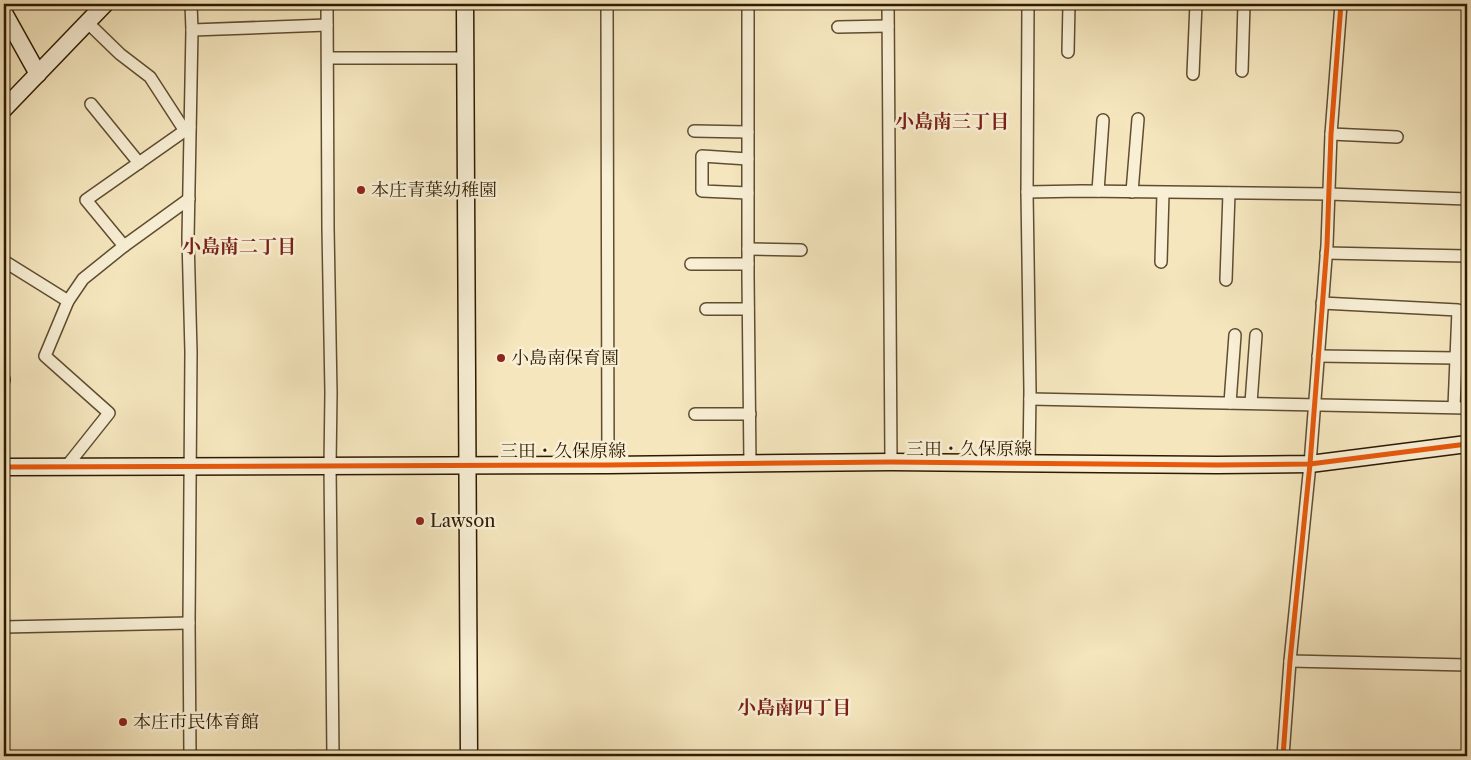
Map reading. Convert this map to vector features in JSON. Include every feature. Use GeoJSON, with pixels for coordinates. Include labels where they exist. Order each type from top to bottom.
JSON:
{"type":"FeatureCollection","features":[{"type":"Feature","properties":{"kind":"street"},"geometry":{"type":"LineString","coordinates":[[4,109],[105,4]]}},
{"type":"Feature","properties":{"kind":"street"},"geometry":{"type":"LineString","coordinates":[[190,756],[191,352],[188,129],[192,30],[191,4]]}},
{"type":"Feature","properties":{"kind":"street"},"geometry":{"type":"LineString","coordinates":[[327,4],[333,756]]}},
{"type":"Feature","properties":{"kind":"street"},"geometry":{"type":"LineString","coordinates":[[465,4],[469,756]]}},
{"type":"Feature","properties":{"kind":"street"},"geometry":{"type":"LineString","coordinates":[[607,4],[608,465]]}},
{"type":"Feature","properties":{"kind":"street"},"geometry":{"type":"LineString","coordinates":[[748,4],[750,464]]}},
{"type":"Feature","properties":{"kind":"street"},"geometry":{"type":"LineString","coordinates":[[888,4],[891,462]]}},
{"type":"Feature","properties":{"kind":"street"},"geometry":{"type":"LineString","coordinates":[[1028,4],[1026,192],[1030,398],[1029,463]]}},
{"type":"Feature","properties":{"kind":"street"},"geometry":{"type":"LineString","coordinates":[[1068,52],[1069,4]]}},
{"type":"Feature","properties":{"kind":"street"},"geometry":{"type":"LineString","coordinates":[[1193,74],[1196,4]]}},
{"type":"Feature","properties":{"kind":"street"},"geometry":{"type":"LineString","coordinates":[[1242,71],[1244,4]]}},
{"type":"Feature","properties":{"kind":"street"},"geometry":{"type":"LineString","coordinates":[[1283,756],[1290,661],[1310,464],[1326,253],[1331,134],[1340,4]]}},
{"type":"Feature","properties":{"kind":"street"},"geometry":{"type":"LineString","coordinates":[[4,14],[38,74]]}},
{"type":"Feature","properties":{"kind":"street"},"geometry":{"type":"LineString","coordinates":[[88,22],[120,54],[150,78],[188,129]]}},
{"type":"Feature","properties":{"kind":"street"},"geometry":{"type":"LineString","coordinates":[[192,30],[327,25]]}},
{"type":"Feature","properties":{"kind":"street"},"geometry":{"type":"LineString","coordinates":[[838,27],[888,26]]}},
{"type":"Feature","properties":{"kind":"street"},"geometry":{"type":"LineString","coordinates":[[328,58],[466,58]]}},
{"type":"Feature","properties":{"kind":"street"},"geometry":{"type":"LineString","coordinates":[[91,104],[139,163]]}},
{"type":"Feature","properties":{"kind":"street"},"geometry":{"type":"LineString","coordinates":[[1132,192],[1138,119]]}},
{"type":"Feature","properties":{"kind":"street"},"geometry":{"type":"LineString","coordinates":[[1098,191],[1103,120]]}},
{"type":"Feature","properties":{"kind":"street"},"geometry":{"type":"LineString","coordinates":[[124,246],[86,200],[188,129]]}},
{"type":"Feature","properties":{"kind":"street"},"geometry":{"type":"LineString","coordinates":[[694,131],[748,132]]}},
{"type":"Feature","properties":{"kind":"street"},"geometry":{"type":"LineString","coordinates":[[1331,134],[1397,136]]}},
{"type":"Feature","properties":{"kind":"street"},"geometry":{"type":"LineString","coordinates":[[748,159],[702,156],[702,191],[748,192]]}},
{"type":"Feature","properties":{"kind":"street"},"geometry":{"type":"LineString","coordinates":[[1026,192],[1329,194],[1467,199]]}},
{"type":"Feature","properties":{"kind":"street"},"geometry":{"type":"LineString","coordinates":[[1161,262],[1163,193]]}},
{"type":"Feature","properties":{"kind":"street"},"geometry":{"type":"LineString","coordinates":[[1226,280],[1229,193]]}},
{"type":"Feature","properties":{"kind":"street"},"geometry":{"type":"LineString","coordinates":[[66,467],[109,413],[44,356],[68,301],[83,279],[124,246],[189,199]]}},
{"type":"Feature","properties":{"kind":"street"},"geometry":{"type":"LineString","coordinates":[[748,249],[801,250]]}},
{"type":"Feature","properties":{"kind":"street"},"geometry":{"type":"LineString","coordinates":[[1326,253],[1467,256]]}},
{"type":"Feature","properties":{"kind":"street"},"geometry":{"type":"LineString","coordinates":[[4,265],[7,263],[68,301]]}},
{"type":"Feature","properties":{"kind":"street"},"geometry":{"type":"LineString","coordinates":[[691,264],[748,264]]}},
{"type":"Feature","properties":{"kind":"street"},"geometry":{"type":"LineString","coordinates":[[1322,303],[1458,310],[1454,407]]}},
{"type":"Feature","properties":{"kind":"street"},"geometry":{"type":"LineString","coordinates":[[706,309],[748,309]]}},
{"type":"Feature","properties":{"kind":"street"},"geometry":{"type":"LineString","coordinates":[[1230,403],[1235,335]]}},
{"type":"Feature","properties":{"kind":"street"},"geometry":{"type":"LineString","coordinates":[[1251,403],[1256,335]]}},
{"type":"Feature","properties":{"kind":"street"},"geometry":{"type":"LineString","coordinates":[[1318,356],[1456,358]]}},
{"type":"Feature","properties":{"kind":"street"},"geometry":{"type":"LineString","coordinates":[[1030,398],[1467,408]]}},
{"type":"Feature","properties":{"kind":"street"},"geometry":{"type":"LineString","coordinates":[[695,414],[750,414]]}},
{"type":"Feature","properties":{"kind":"street","name":"三田・久保原線"},"geometry":{"type":"LineString","coordinates":[[4,467],[891,462],[1310,464],[1467,444]]}},
{"type":"Feature","properties":{"kind":"street"},"geometry":{"type":"LineString","coordinates":[[4,627],[189,623]]}},
{"type":"Feature","properties":{"kind":"street"},"geometry":{"type":"LineString","coordinates":[[1290,661],[1467,665]]}},
{"type":"Feature","properties":{"kind":"cycle path"},"geometry":{"type":"LineString","coordinates":[[1283,756],[1290,661],[1310,464],[1327,245],[1331,134],[1341,4]]}},
{"type":"Feature","properties":{"kind":"cycle path"},"geometry":{"type":"LineString","coordinates":[[4,467],[891,462],[1310,464],[1467,444]]}},
{"type":"Feature","properties":{"kind":"place","name":"本庄青葉幼稚園"},"geometry":{"type":"Point","coordinates":[361,190]}},
{"type":"Feature","properties":{"kind":"place","name":"小島南保育園"},"geometry":{"type":"Point","coordinates":[501,358]}},
{"type":"Feature","properties":{"kind":"place","name":"Lawson"},"geometry":{"type":"Point","coordinates":[420,521]}},
{"type":"Feature","properties":{"kind":"place","name":"本庄市民体育館"},"geometry":{"type":"Point","coordinates":[123,722]}},
{"type":"Feature","properties":{"kind":"district","name":"小島南三丁目"},"geometry":{"type":"Point","coordinates":[952,121]}},
{"type":"Feature","properties":{"kind":"district","name":"小島南二丁目"},"geometry":{"type":"Point","coordinates":[239,246]}},
{"type":"Feature","properties":{"kind":"district","name":"小島南四丁目"},"geometry":{"type":"Point","coordinates":[794,707]}}]}
